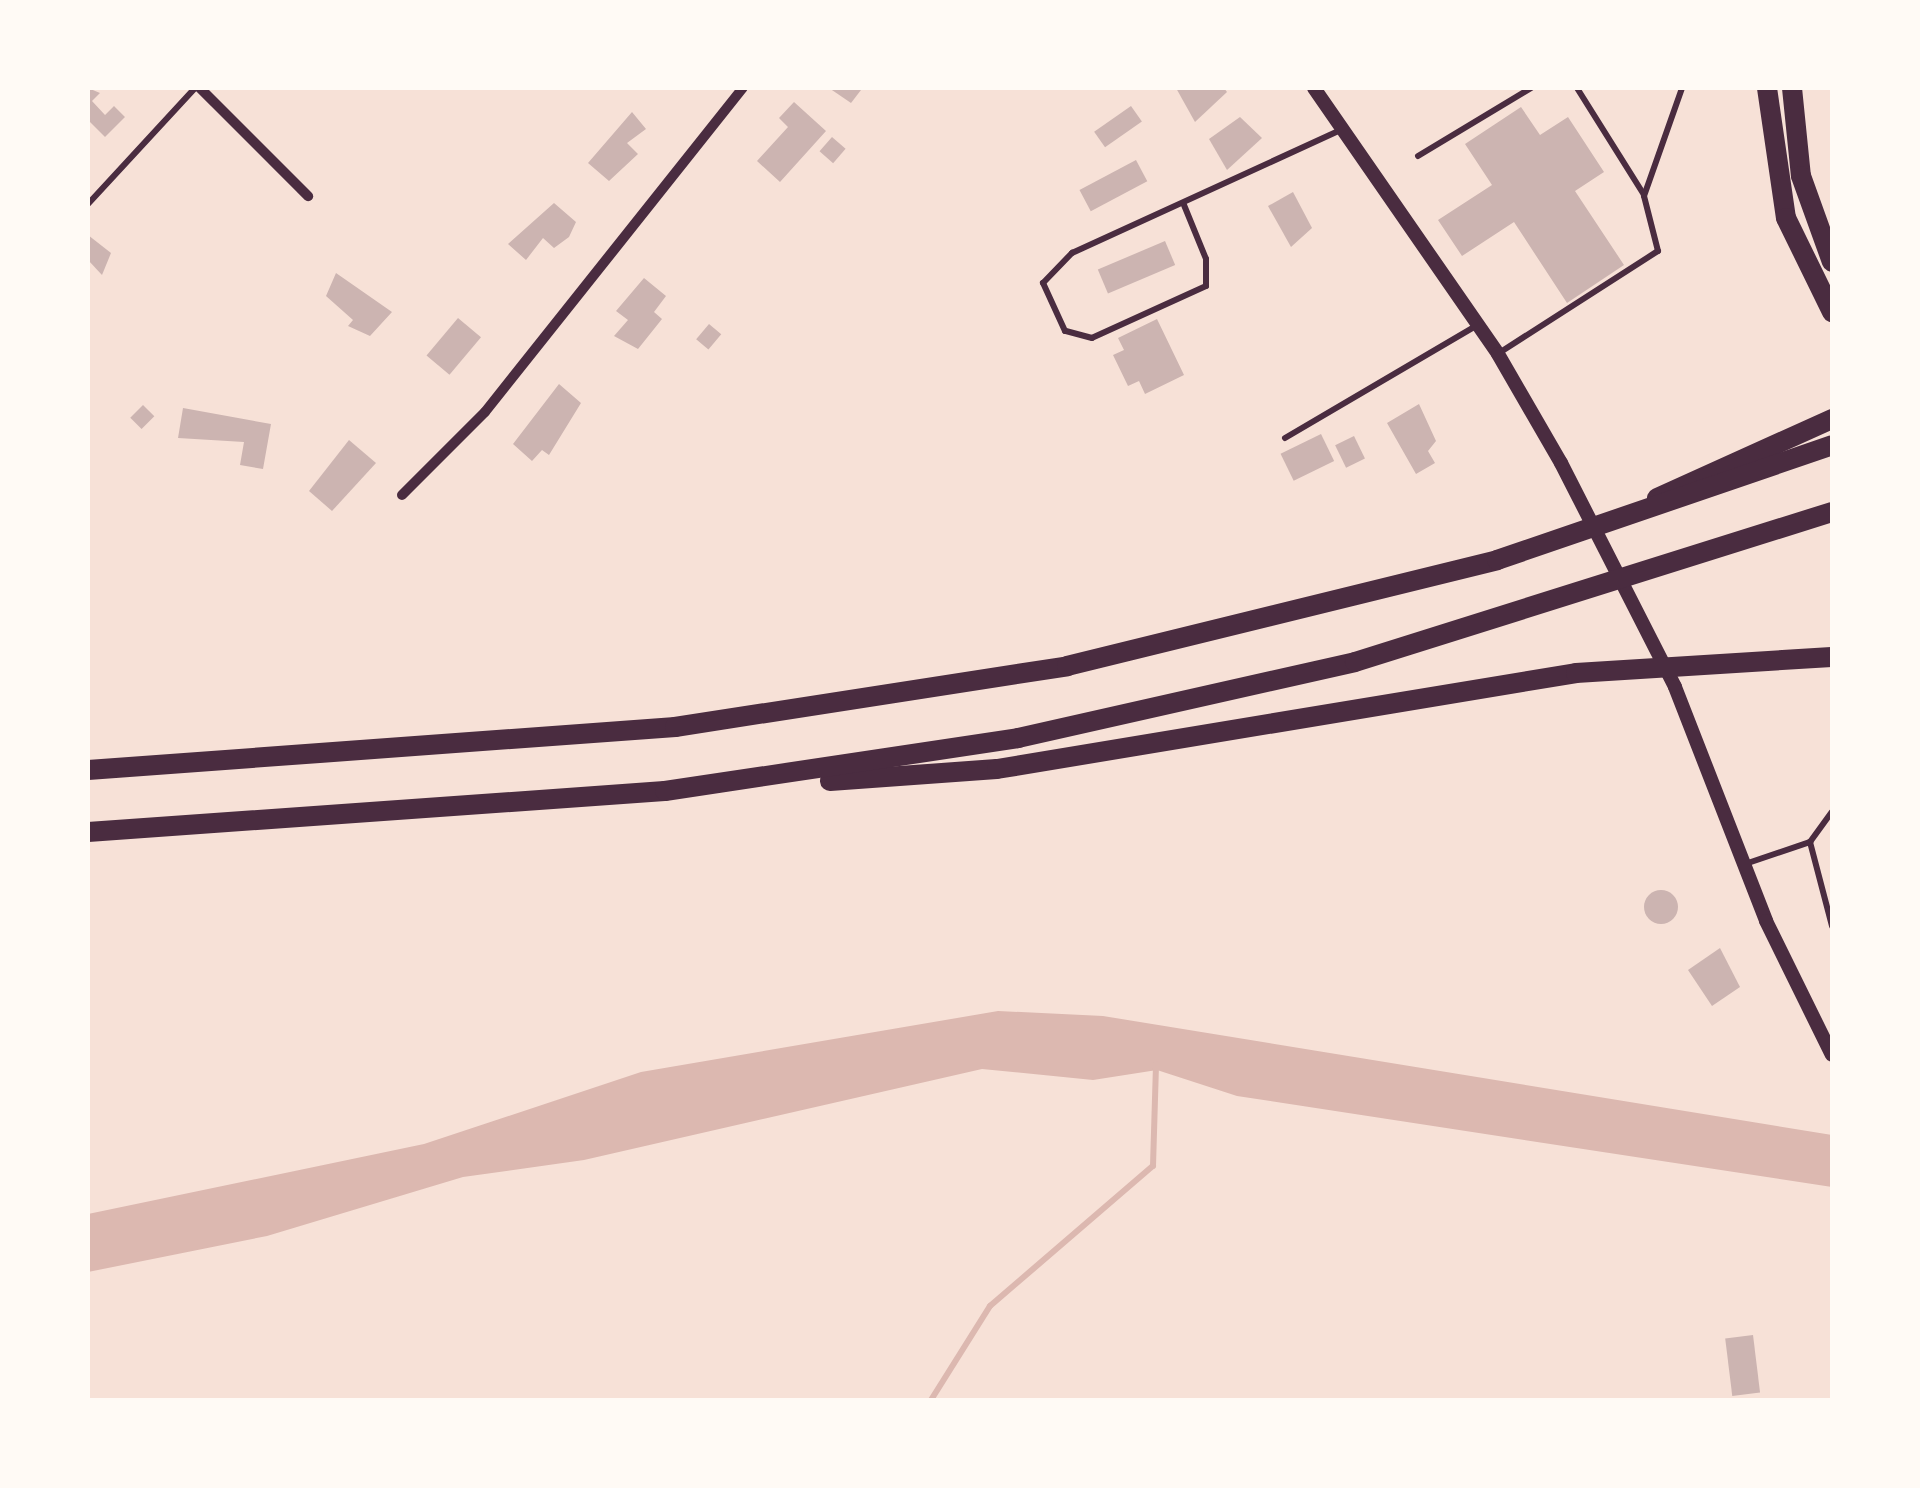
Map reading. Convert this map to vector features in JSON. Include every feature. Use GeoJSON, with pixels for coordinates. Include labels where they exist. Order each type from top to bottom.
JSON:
{"type":"FeatureCollection","features":[{"type":"Feature","properties":{"kind":"highway"},"geometry":{"type":"LineString","coordinates":[[1767,88],[1786,218],[1832,312]]}},
{"type":"Feature","properties":{"kind":"highway"},"geometry":{"type":"LineString","coordinates":[[1792,88],[1801,176],[1832,262]]}},
{"type":"Feature","properties":{"kind":"highway"},"geometry":{"type":"LineString","coordinates":[[1614,524],[1705,471],[1832,419]]}},
{"type":"Feature","properties":{"kind":"highway"},"geometry":{"type":"LineString","coordinates":[[88,770],[491,746],[834,706],[1236,628],[1614,524],[1832,445]]}},
{"type":"Feature","properties":{"kind":"highway"},"geometry":{"type":"LineString","coordinates":[[723,785],[1018,738],[1296,677],[1832,512]]}},
{"type":"Feature","properties":{"kind":"highway"},"geometry":{"type":"LineString","coordinates":[[88,832],[997,769],[1576,673],[1832,657]]}},
{"type":"Feature","properties":{"kind":"street"},"geometry":{"type":"LineString","coordinates":[[197,88],[308,196]]}},
{"type":"Feature","properties":{"kind":"street"},"geometry":{"type":"LineString","coordinates":[[402,496],[485,412],[742,88]]}},
{"type":"Feature","properties":{"kind":"street"},"geometry":{"type":"LineString","coordinates":[[1314,88],[1498,354],[1561,463],[1675,687],[1744,864],[1831,1046]]}},
{"type":"Feature","properties":{"kind":"lane"},"geometry":{"type":"LineString","coordinates":[[88,204],[197,88]]}},
{"type":"Feature","properties":{"kind":"lane"},"geometry":{"type":"LineString","coordinates":[[1418,156],[1531,88]]}},
{"type":"Feature","properties":{"kind":"lane"},"geometry":{"type":"LineString","coordinates":[[1498,354],[1658,251],[1660,232],[1644,196],[1577,88]]}},
{"type":"Feature","properties":{"kind":"lane"},"geometry":{"type":"LineString","coordinates":[[1644,196],[1682,88]]}},
{"type":"Feature","properties":{"kind":"lane"},"geometry":{"type":"LineString","coordinates":[[1184,205],[1206,286],[1092,338],[1065,331],[1043,284],[1072,253],[1184,205],[1342,129]]}},
{"type":"Feature","properties":{"kind":"lane"},"geometry":{"type":"LineString","coordinates":[[1285,438],[1476,326]]}},
{"type":"Feature","properties":{"kind":"lane"},"geometry":{"type":"LineString","coordinates":[[1744,864],[1810,842],[1832,812]]}},
{"type":"Feature","properties":{"kind":"lane"},"geometry":{"type":"LineString","coordinates":[[1810,842],[1832,926]]}},
{"type":"Feature","properties":{"kind":"shaded area"},"geometry":{"type":"Polygon","coordinates":[[[998,1011],[1103,1016],[1832,1135],[1832,1187],[1237,1096],[1157,1070],[1093,1080],[982,1069],[584,1160],[463,1177],[267,1236],[88,1272],[88,1214],[424,1144],[641,1072],[998,1011]]]}},
{"type":"Feature","properties":{"kind":"building"},"geometry":{"type":"Polygon","coordinates":[[[88,88],[100,93],[92,101],[105,115],[114,106],[125,117],[105,137],[88,120],[88,88]]]}},
{"type":"Feature","properties":{"kind":"building"},"geometry":{"type":"Polygon","coordinates":[[[829,88],[858,88],[861,90],[851,103],[829,88]]]}},
{"type":"Feature","properties":{"kind":"building"},"geometry":{"type":"Polygon","coordinates":[[[1176,88],[1224,88],[1227,92],[1195,122],[1176,88]]]}},
{"type":"Feature","properties":{"kind":"building"},"geometry":{"type":"Polygon","coordinates":[[[794,102],[826,131],[780,182],[757,161],[788,127],[779,118],[794,102]]]}},
{"type":"Feature","properties":{"kind":"building"},"geometry":{"type":"Polygon","coordinates":[[[1131,106],[1142,122],[1105,147],[1094,132],[1131,106]]]}},
{"type":"Feature","properties":{"kind":"building"},"geometry":{"type":"Polygon","coordinates":[[[1521,107],[1540,135],[1568,117],[1604,172],[1575,191],[1624,265],[1567,303],[1514,222],[1462,256],[1438,220],[1492,185],[1465,144],[1521,107]]]}},
{"type":"Feature","properties":{"kind":"building"},"geometry":{"type":"Polygon","coordinates":[[[632,112],[646,129],[627,143],[638,154],[609,181],[588,163],[632,112]]]}},
{"type":"Feature","properties":{"kind":"building"},"geometry":{"type":"Polygon","coordinates":[[[1240,117],[1262,138],[1227,170],[1209,139],[1240,117]]]}},
{"type":"Feature","properties":{"kind":"building"},"geometry":{"type":"Polygon","coordinates":[[[832,137],[846,149],[833,163],[820,151],[832,137]]]}},
{"type":"Feature","properties":{"kind":"building"},"geometry":{"type":"Polygon","coordinates":[[[1136,160],[1147,181],[1091,211],[1079,190],[1136,160]]]}},
{"type":"Feature","properties":{"kind":"building"},"geometry":{"type":"Polygon","coordinates":[[[1293,192],[1312,228],[1291,247],[1268,206],[1293,192]]]}},
{"type":"Feature","properties":{"kind":"building"},"geometry":{"type":"Polygon","coordinates":[[[554,203],[576,222],[569,237],[554,248],[543,238],[526,260],[508,244],[554,203]]]}},
{"type":"Feature","properties":{"kind":"building"},"geometry":{"type":"Polygon","coordinates":[[[88,235],[111,253],[102,275],[88,260],[88,235]]]}},
{"type":"Feature","properties":{"kind":"building"},"geometry":{"type":"Polygon","coordinates":[[[1165,241],[1175,265],[1108,293],[1098,270],[1165,241]]]}},
{"type":"Feature","properties":{"kind":"building"},"geometry":{"type":"Polygon","coordinates":[[[336,273],[392,312],[370,336],[348,326],[353,320],[326,296],[336,273]]]}},
{"type":"Feature","properties":{"kind":"building"},"geometry":{"type":"Polygon","coordinates":[[[644,278],[666,296],[654,312],[662,319],[638,349],[614,336],[628,320],[616,311],[644,278]]]}},
{"type":"Feature","properties":{"kind":"building"},"geometry":{"type":"Polygon","coordinates":[[[458,318],[481,337],[449,375],[427,356],[458,318]]]}},
{"type":"Feature","properties":{"kind":"building"},"geometry":{"type":"Polygon","coordinates":[[[1157,319],[1184,375],[1145,394],[1139,381],[1128,386],[1113,355],[1124,350],[1118,338],[1157,319]]]}},
{"type":"Feature","properties":{"kind":"building"},"geometry":{"type":"Polygon","coordinates":[[[709,324],[721,334],[708,350],[696,339],[709,324]]]}},
{"type":"Feature","properties":{"kind":"building"},"geometry":{"type":"Polygon","coordinates":[[[559,384],[581,403],[549,455],[542,450],[532,461],[513,444],[559,384]]]}},
{"type":"Feature","properties":{"kind":"building"},"geometry":{"type":"Polygon","coordinates":[[[1419,404],[1436,441],[1428,451],[1435,463],[1416,474],[1387,423],[1419,404]]]}},
{"type":"Feature","properties":{"kind":"building"},"geometry":{"type":"Polygon","coordinates":[[[143,405],[154,416],[142,429],[130,418],[143,405]]]}},
{"type":"Feature","properties":{"kind":"building"},"geometry":{"type":"Polygon","coordinates":[[[183,408],[271,424],[263,469],[240,465],[244,442],[178,438],[183,408]]]}},
{"type":"Feature","properties":{"kind":"building"},"geometry":{"type":"Polygon","coordinates":[[[1321,434],[1334,461],[1294,481],[1281,454],[1321,434]]]}},
{"type":"Feature","properties":{"kind":"building"},"geometry":{"type":"Polygon","coordinates":[[[1354,436],[1365,458],[1346,468],[1335,445],[1354,436]]]}},
{"type":"Feature","properties":{"kind":"building"},"geometry":{"type":"Polygon","coordinates":[[[349,440],[376,463],[332,511],[309,491],[349,440]]]}},
{"type":"Feature","properties":{"kind":"building"},"geometry":{"type":"Polygon","coordinates":[[[1661,890],[1673,895],[1678,907],[1673,919],[1661,924],[1649,919],[1644,907],[1649,895],[1661,890]]]}},
{"type":"Feature","properties":{"kind":"building"},"geometry":{"type":"Polygon","coordinates":[[[1720,948],[1740,987],[1712,1006],[1688,970],[1720,948]]]}},
{"type":"Feature","properties":{"kind":"building"},"geometry":{"type":"Polygon","coordinates":[[[1753,1335],[1760,1393],[1732,1396],[1725,1338],[1753,1335]]]}},
{"type":"Feature","properties":{"kind":"waterway"},"geometry":{"type":"LineString","coordinates":[[931,1400],[990,1306],[1153,1166],[1156,1064]]}}]}
